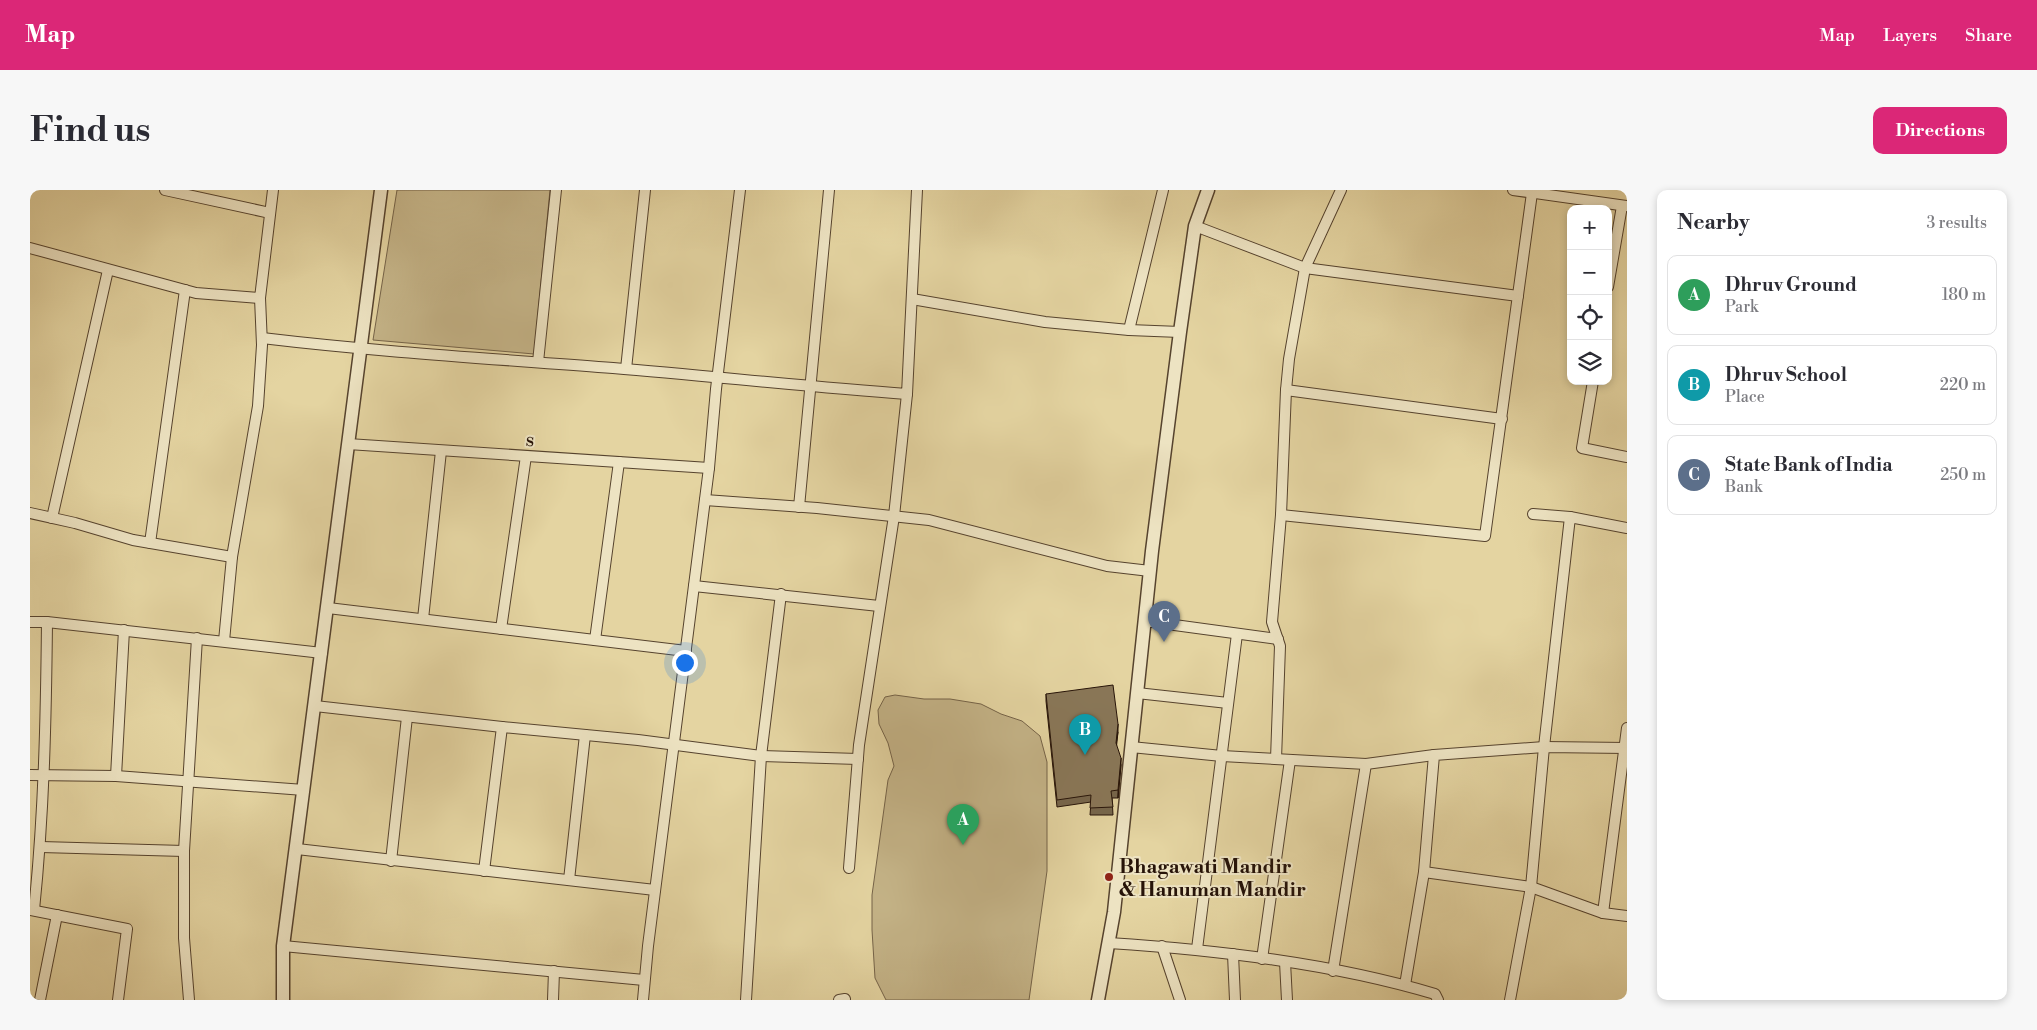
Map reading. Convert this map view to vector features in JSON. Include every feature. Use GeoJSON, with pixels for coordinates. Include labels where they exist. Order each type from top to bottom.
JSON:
{"type":"FeatureCollection","features":[{"type":"Feature","properties":{"kind":"street"},"geometry":{"type":"LineString","coordinates":[[165,190],[270,213]]}},
{"type":"Feature","properties":{"kind":"street"},"geometry":{"type":"LineString","coordinates":[[224,641],[232,557],[258,406],[262,338],[260,298],[272,190]]}},
{"type":"Feature","properties":{"kind":"street"},"geometry":{"type":"LineString","coordinates":[[284,1000],[283,946],[381,190]]}},
{"type":"Feature","properties":{"kind":"street"},"geometry":{"type":"LineString","coordinates":[[538,362],[556,190]]}},
{"type":"Feature","properties":{"kind":"street"},"geometry":{"type":"LineString","coordinates":[[626,370],[645,190]]}},
{"type":"Feature","properties":{"kind":"street"},"geometry":{"type":"LineString","coordinates":[[642,1000],[709,468],[717,378],[740,190]]}},
{"type":"Feature","properties":{"kind":"street"},"geometry":{"type":"LineString","coordinates":[[799,507],[829,190]]}},
{"type":"Feature","properties":{"kind":"street"},"geometry":{"type":"LineString","coordinates":[[849,868],[858,759],[879,606],[894,516],[907,394],[917,190]]}},
{"type":"Feature","properties":{"kind":"street"},"geometry":{"type":"LineString","coordinates":[[1129,330],[1163,190]]}},
{"type":"Feature","properties":{"kind":"street"},"geometry":{"type":"LineString","coordinates":[[1098,1000],[1114,912],[1144,621],[1180,332],[1195,226],[1206,190]]}},
{"type":"Feature","properties":{"kind":"street"},"geometry":{"type":"LineString","coordinates":[[1276,759],[1280,646],[1272,622],[1281,515],[1289,359],[1305,268],[1340,190]]}},
{"type":"Feature","properties":{"kind":"street"},"geometry":{"type":"LineString","coordinates":[[1513,190],[1624,206],[1612,267]]}},
{"type":"Feature","properties":{"kind":"street"},"geometry":{"type":"LineString","coordinates":[[1281,515],[1485,536],[1532,193]]}},
{"type":"Feature","properties":{"kind":"street"},"geometry":{"type":"LineString","coordinates":[[1195,226],[1305,268],[1518,296]]}},
{"type":"Feature","properties":{"kind":"street"},"geometry":{"type":"LineString","coordinates":[[30,248],[196,293],[260,298]]}},
{"type":"Feature","properties":{"kind":"street"},"geometry":{"type":"LineString","coordinates":[[52,518],[108,270]]}},
{"type":"Feature","properties":{"kind":"street"},"geometry":{"type":"LineString","coordinates":[[150,543],[185,290]]}},
{"type":"Feature","properties":{"kind":"street"},"geometry":{"type":"LineString","coordinates":[[912,299],[1045,322],[1129,330],[1180,332]]}},
{"type":"Feature","properties":{"kind":"street"},"geometry":{"type":"LineString","coordinates":[[262,338],[360,350],[538,362],[907,394]]}},
{"type":"Feature","properties":{"kind":"street"},"geometry":{"type":"LineString","coordinates":[[1592,385],[1582,448],[1627,456]]}},
{"type":"Feature","properties":{"kind":"street"},"geometry":{"type":"LineString","coordinates":[[1286,390],[1502,419]]}},
{"type":"Feature","properties":{"kind":"street","name":"s"},"geometry":{"type":"LineString","coordinates":[[348,444],[709,468]]}},
{"type":"Feature","properties":{"kind":"street"},"geometry":{"type":"LineString","coordinates":[[423,620],[441,450]]}},
{"type":"Feature","properties":{"kind":"street"},"geometry":{"type":"LineString","coordinates":[[501,629],[526,456]]}},
{"type":"Feature","properties":{"kind":"street"},"geometry":{"type":"LineString","coordinates":[[595,640],[619,462]]}},
{"type":"Feature","properties":{"kind":"street"},"geometry":{"type":"LineString","coordinates":[[705,500],[929,520],[1107,566],[1150,571]]}},
{"type":"Feature","properties":{"kind":"street"},"geometry":{"type":"LineString","coordinates":[[30,513],[133,540],[232,557]]}},
{"type":"Feature","properties":{"kind":"street"},"geometry":{"type":"LineString","coordinates":[[1533,514],[1570,517],[1627,528]]}},
{"type":"Feature","properties":{"kind":"street"},"geometry":{"type":"LineString","coordinates":[[1510,1000],[1531,887],[1544,747],[1570,517]]}},
{"type":"Feature","properties":{"kind":"street"},"geometry":{"type":"LineString","coordinates":[[694,586],[879,606]]}},
{"type":"Feature","properties":{"kind":"street"},"geometry":{"type":"LineString","coordinates":[[746,1000],[761,756],[781,594]]}},
{"type":"Feature","properties":{"kind":"street"},"geometry":{"type":"LineString","coordinates":[[328,608],[686,651]]}},
{"type":"Feature","properties":{"kind":"street"},"geometry":{"type":"LineString","coordinates":[[1144,621],[1278,639]]}},
{"type":"Feature","properties":{"kind":"street"},"geometry":{"type":"LineString","coordinates":[[30,622],[124,630],[322,653]]}},
{"type":"Feature","properties":{"kind":"street"},"geometry":{"type":"LineString","coordinates":[[47,622],[45,776],[41,847],[32,910],[127,929],[118,1000]]}},
{"type":"Feature","properties":{"kind":"street"},"geometry":{"type":"LineString","coordinates":[[116,776],[124,630]]}},
{"type":"Feature","properties":{"kind":"street"},"geometry":{"type":"LineString","coordinates":[[1197,949],[1237,634]]}},
{"type":"Feature","properties":{"kind":"street"},"geometry":{"type":"LineString","coordinates":[[189,1000],[184,938],[184,850],[196,638]]}},
{"type":"Feature","properties":{"kind":"street"},"geometry":{"type":"LineString","coordinates":[[1137,693],[1228,703]]}},
{"type":"Feature","properties":{"kind":"street"},"geometry":{"type":"LineString","coordinates":[[315,706],[761,756],[858,759]]}},
{"type":"Feature","properties":{"kind":"street"},"geometry":{"type":"LineString","coordinates":[[391,861],[407,716]]}},
{"type":"Feature","properties":{"kind":"street"},"geometry":{"type":"LineString","coordinates":[[484,871],[502,727]]}},
{"type":"Feature","properties":{"kind":"street"},"geometry":{"type":"LineString","coordinates":[[1602,913],[1626,748],[1627,728]]}},
{"type":"Feature","properties":{"kind":"street"},"geometry":{"type":"LineString","coordinates":[[569,880],[585,735]]}},
{"type":"Feature","properties":{"kind":"street"},"geometry":{"type":"LineString","coordinates":[[1131,747],[1222,756],[1366,764],[1434,755],[1544,747],[1626,748]]}},
{"type":"Feature","properties":{"kind":"street"},"geometry":{"type":"LineString","coordinates":[[1404,985],[1424,872],[1434,755]]}},
{"type":"Feature","properties":{"kind":"street"},"geometry":{"type":"LineString","coordinates":[[1262,959],[1290,760]]}},
{"type":"Feature","properties":{"kind":"street"},"geometry":{"type":"LineString","coordinates":[[1333,971],[1366,764]]}},
{"type":"Feature","properties":{"kind":"street"},"geometry":{"type":"LineString","coordinates":[[30,775],[116,776],[304,790]]}},
{"type":"Feature","properties":{"kind":"street"},"geometry":{"type":"LineString","coordinates":[[41,847],[184,850]]}},
{"type":"Feature","properties":{"kind":"street"},"geometry":{"type":"LineString","coordinates":[[297,849],[655,890]]}},
{"type":"Feature","properties":{"kind":"street"},"geometry":{"type":"LineString","coordinates":[[1424,872],[1531,887],[1602,913],[1627,916]]}},
{"type":"Feature","properties":{"kind":"street"},"geometry":{"type":"LineString","coordinates":[[37,998],[57,915]]}},
{"type":"Feature","properties":{"kind":"street"},"geometry":{"type":"LineString","coordinates":[[1109,942],[1197,949],[1285,962],[1404,985],[1435,994],[1438,1000]]}},
{"type":"Feature","properties":{"kind":"street"},"geometry":{"type":"LineString","coordinates":[[283,946],[644,980]]}},
{"type":"Feature","properties":{"kind":"street"},"geometry":{"type":"LineString","coordinates":[[1162,946],[1180,1000]]}},
{"type":"Feature","properties":{"kind":"street"},"geometry":{"type":"LineString","coordinates":[[1233,954],[1235,1000]]}},
{"type":"Feature","properties":{"kind":"street"},"geometry":{"type":"LineString","coordinates":[[1285,962],[1287,1000]]}},
{"type":"Feature","properties":{"kind":"street"},"geometry":{"type":"LineString","coordinates":[[553,1000],[554,971]]}},
{"type":"Feature","properties":{"kind":"shaded area"},"geometry":{"type":"Polygon","coordinates":[[[397,190],[550,190],[534,354],[373,340],[397,190]]]}},
{"type":"Feature","properties":{"kind":"shaded area"},"geometry":{"type":"Polygon","coordinates":[[[895,695],[924,699],[950,699],[981,704],[1001,714],[1022,721],[1040,736],[1047,762],[1047,871],[1029,1000],[886,1000],[875,978],[872,895],[888,780],[894,766],[888,743],[879,724],[878,710],[885,697],[895,695]]]}},
{"type":"Feature","properties":{"kind":"building"},"geometry":{"type":"Polygon","coordinates":[[[1113,685],[1118,724],[1116,743],[1121,758],[1118,790],[1111,791],[1113,807],[1090,808],[1091,795],[1057,800],[1046,694],[1113,685]]]}},
{"type":"Feature","properties":{"kind":"place","name":"State Bank of India"},"geometry":{"type":"Point","coordinates":[1164,642]}},
{"type":"Feature","properties":{"kind":"place","name":"Dhruv School"},"geometry":{"type":"Point","coordinates":[1085,755]}},
{"type":"Feature","properties":{"kind":"place","name":"Dhruv Ground"},"geometry":{"type":"Point","coordinates":[963,845]}},
{"type":"Feature","properties":{"kind":"place","name":"Bhagawati Mandir & Hanuman Mandir"},"geometry":{"type":"Point","coordinates":[1109,877]}}]}
